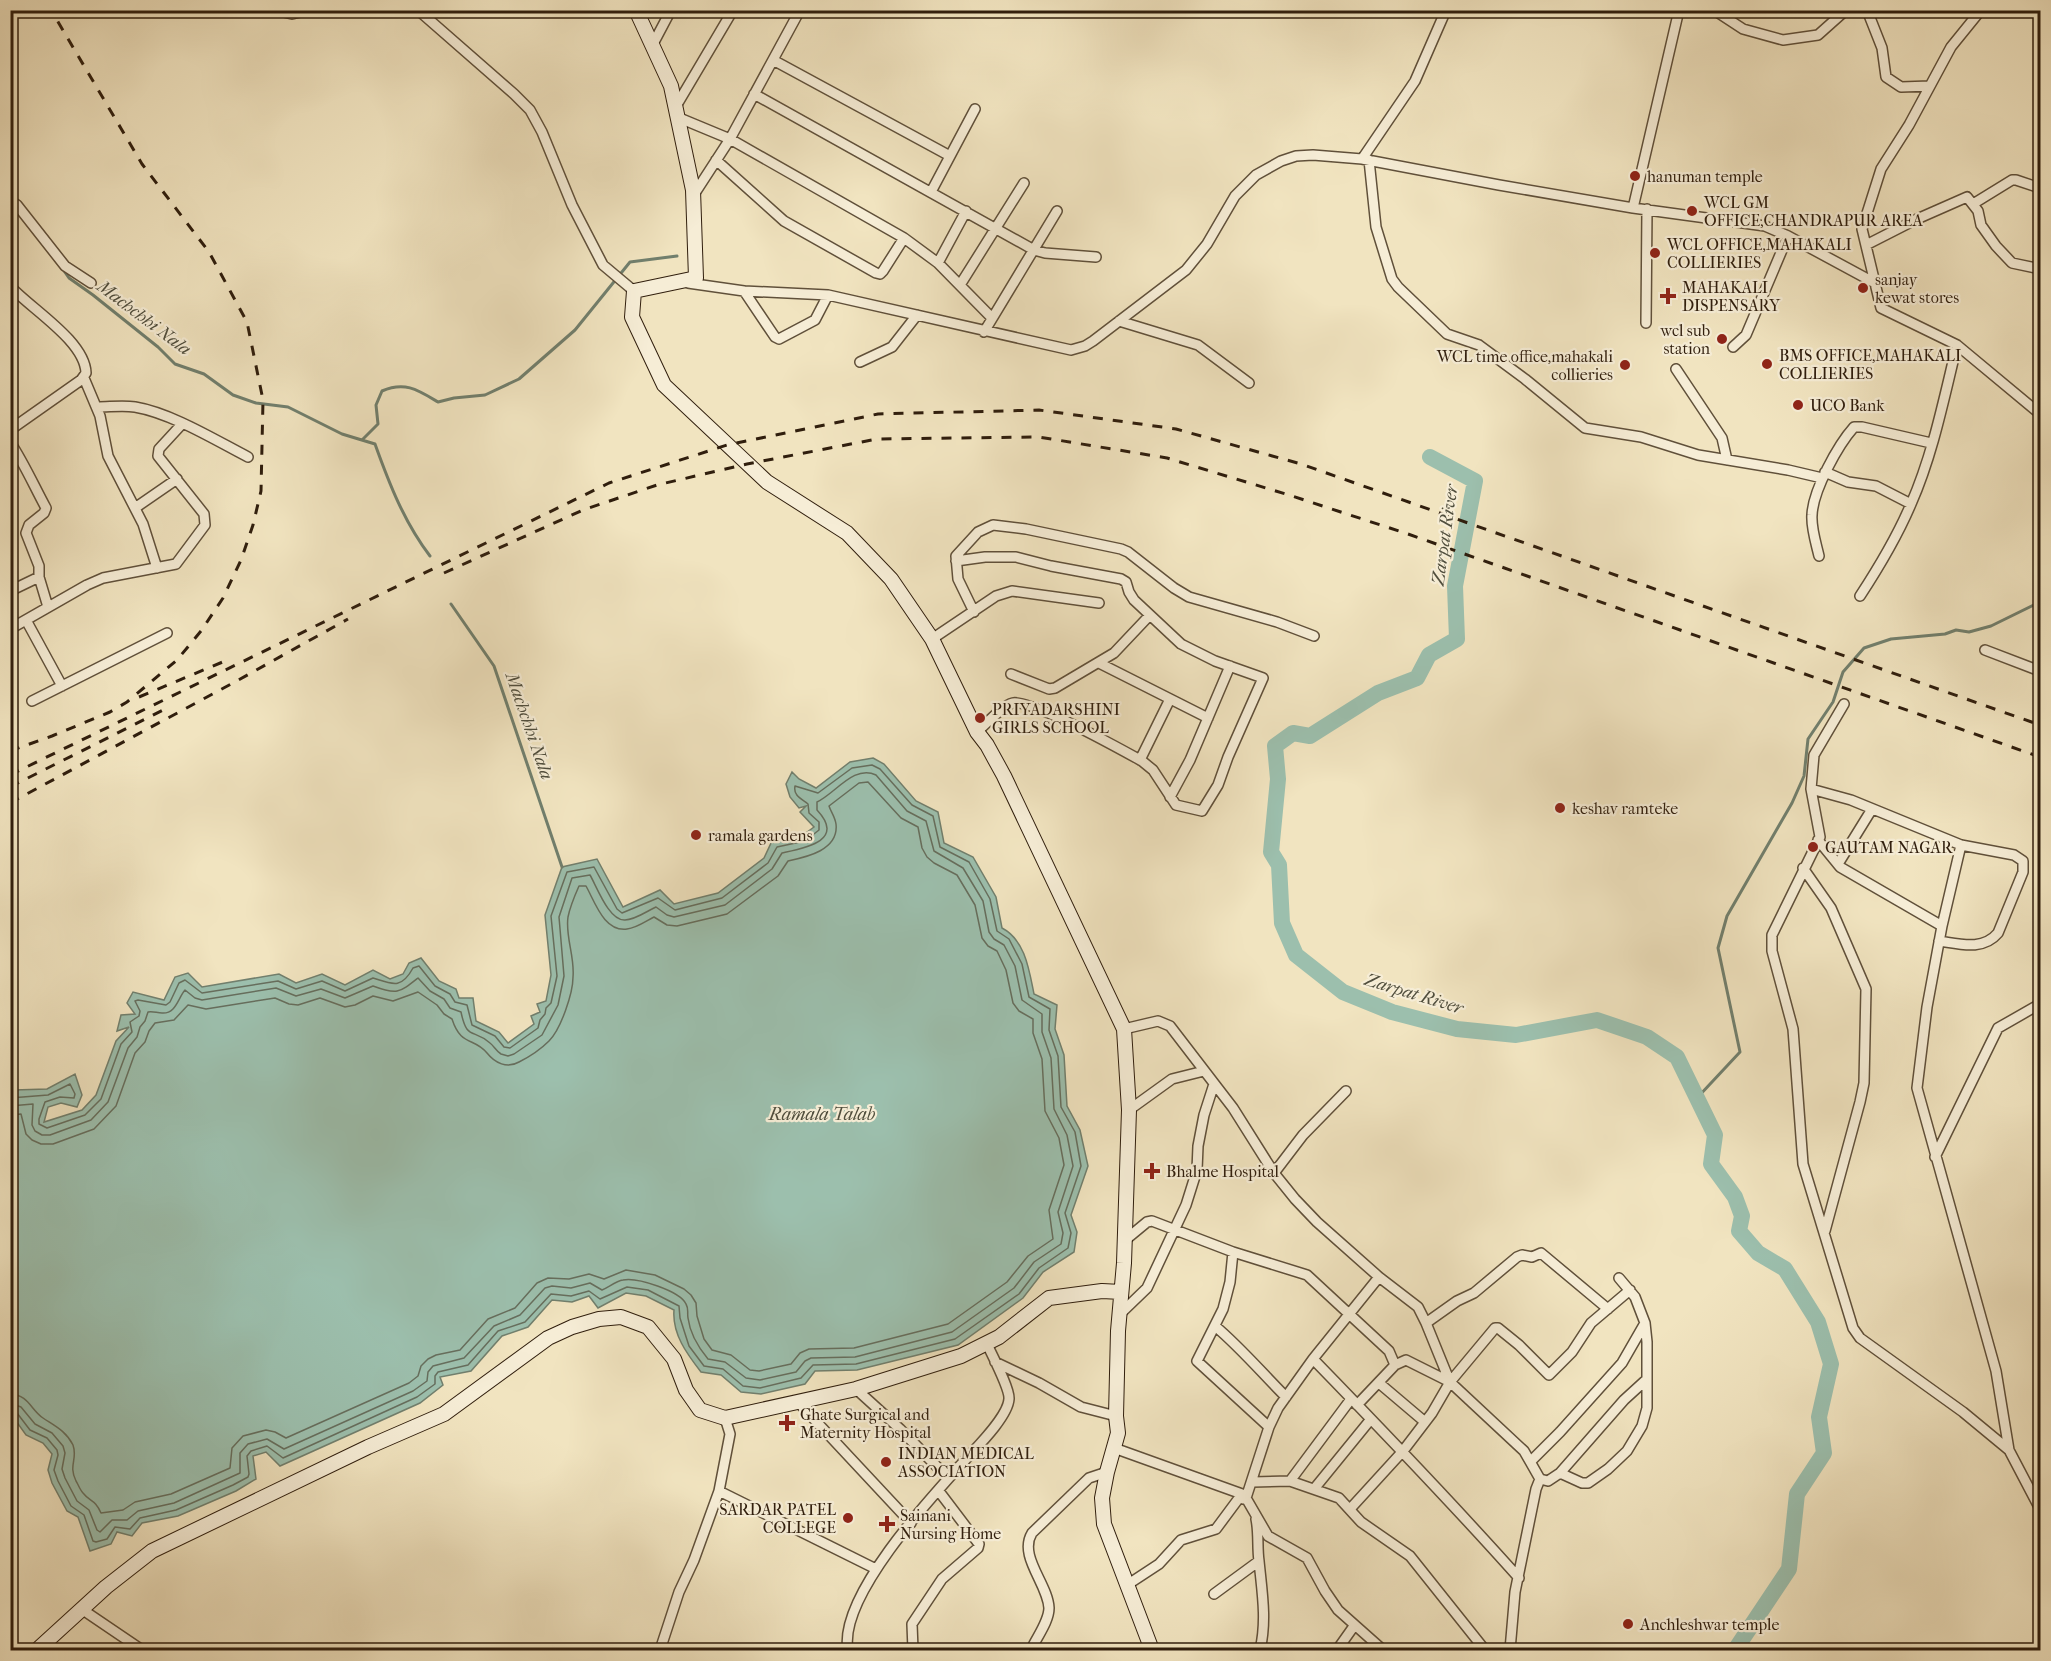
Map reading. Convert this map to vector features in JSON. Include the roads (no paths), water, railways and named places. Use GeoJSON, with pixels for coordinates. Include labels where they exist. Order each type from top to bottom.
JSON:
{"type":"FeatureCollection","features":[{"type":"Feature","properties":{"kind":"street"},"geometry":{"type":"LineString","coordinates":[[275,10],[292,14],[309,10]]}},
{"type":"Feature","properties":{"kind":"street"},"geometry":{"type":"LineString","coordinates":[[418,10],[514,94],[530,111],[542,132],[572,205],[603,265],[634,291]]}},
{"type":"Feature","properties":{"kind":"street"},"geometry":{"type":"LineString","coordinates":[[634,291],[696,278],[693,196],[671,86],[636,10]]}},
{"type":"Feature","properties":{"kind":"street"},"geometry":{"type":"LineString","coordinates":[[652,46],[671,10]]}},
{"type":"Feature","properties":{"kind":"street"},"geometry":{"type":"LineString","coordinates":[[676,112],[733,10]]}},
{"type":"Feature","properties":{"kind":"street"},"geometry":{"type":"LineString","coordinates":[[693,196],[730,139],[800,10]]}},
{"type":"Feature","properties":{"kind":"street"},"geometry":{"type":"LineString","coordinates":[[1446,10],[1415,81],[1366,159],[1375,222],[1392,279],[1398,287],[1447,334],[1479,345],[1520,374],[1585,428],[1641,437],[1692,454],[1824,475],[1876,486],[1911,504]]}},
{"type":"Feature","properties":{"kind":"street"},"geometry":{"type":"LineString","coordinates":[[1634,207],[1679,10]]}},
{"type":"Feature","properties":{"kind":"street"},"geometry":{"type":"LineString","coordinates":[[1714,10],[1743,29],[1783,40],[1818,35],[1846,10]]}},
{"type":"Feature","properties":{"kind":"street"},"geometry":{"type":"LineString","coordinates":[[1867,10],[1882,48],[1884,74],[1888,80],[1901,87],[1930,86]]}},
{"type":"Feature","properties":{"kind":"street"},"geometry":{"type":"LineString","coordinates":[[1981,10],[1951,47],[1881,169],[1862,229],[1881,308],[1958,345],[2040,414]]}},
{"type":"Feature","properties":{"kind":"street"},"geometry":{"type":"LineString","coordinates":[[2035,10],[2040,13]]}},
{"type":"Feature","properties":{"kind":"street"},"geometry":{"type":"LineString","coordinates":[[773,60],[950,156]]}},
{"type":"Feature","properties":{"kind":"street"},"geometry":{"type":"LineString","coordinates":[[754,94],[1034,250],[1096,257]]}},
{"type":"Feature","properties":{"kind":"street"},"geometry":{"type":"LineString","coordinates":[[932,192],[975,109]]}},
{"type":"Feature","properties":{"kind":"street"},"geometry":{"type":"LineString","coordinates":[[676,112],[730,139],[904,238],[938,263],[992,318]]}},
{"type":"Feature","properties":{"kind":"street"},"geometry":{"type":"LineString","coordinates":[[679,282],[744,291],[828,295],[1071,350],[1085,346],[1186,270],[1207,244],[1235,196],[1249,180],[1266,168],[1296,156],[1313,154],[1366,159],[1499,185],[1647,209],[1754,223],[1788,236],[1875,283]]}},
{"type":"Feature","properties":{"kind":"street"},"geometry":{"type":"LineString","coordinates":[[716,160],[784,221],[876,273],[880,274],[883,271],[904,238]]}},
{"type":"Feature","properties":{"kind":"street"},"geometry":{"type":"LineString","coordinates":[[1974,204],[2012,180],[2040,188]]}},
{"type":"Feature","properties":{"kind":"street"},"geometry":{"type":"LineString","coordinates":[[960,285],[1024,183]]}},
{"type":"Feature","properties":{"kind":"street"},"geometry":{"type":"LineString","coordinates":[[1866,245],[1965,197],[1974,204],[1982,225],[1996,246],[2012,263],[2040,269]]}},
{"type":"Feature","properties":{"kind":"street"},"geometry":{"type":"LineString","coordinates":[[10,201],[17,205],[65,266],[91,283]]}},
{"type":"Feature","properties":{"kind":"street"},"geometry":{"type":"LineString","coordinates":[[1646,323],[1647,209]]}},
{"type":"Feature","properties":{"kind":"street"},"geometry":{"type":"LineString","coordinates":[[938,263],[966,211]]}},
{"type":"Feature","properties":{"kind":"street"},"geometry":{"type":"LineString","coordinates":[[984,332],[1057,211]]}},
{"type":"Feature","properties":{"kind":"street"},"geometry":{"type":"LineString","coordinates":[[1733,347],[1746,335],[1788,236]]}},
{"type":"Feature","properties":{"kind":"street"},"geometry":{"type":"LineString","coordinates":[[10,286],[71,342],[83,358],[86,366],[84,378],[98,407],[106,448],[143,524],[157,568]]}},
{"type":"Feature","properties":{"kind":"street"},"geometry":{"type":"LineString","coordinates":[[634,291],[632,317],[664,385],[767,482],[847,533],[891,579],[932,639],[977,732],[1004,776],[1124,1029],[1129,1110],[1125,1241],[1119,1315],[1116,1416],[1118,1433],[1102,1498],[1104,1524],[1148,1648]]}},
{"type":"Feature","properties":{"kind":"street"},"geometry":{"type":"LineString","coordinates":[[744,291],[775,337],[779,339],[815,320],[828,295]]}},
{"type":"Feature","properties":{"kind":"street"},"geometry":{"type":"LineString","coordinates":[[860,362],[892,347],[917,315]]}},
{"type":"Feature","properties":{"kind":"street"},"geometry":{"type":"LineString","coordinates":[[1119,321],[1198,345],[1249,383]]}},
{"type":"Feature","properties":{"kind":"street"},"geometry":{"type":"LineString","coordinates":[[1860,597],[1886,556],[1911,504],[1931,443],[1958,345]]}},
{"type":"Feature","properties":{"kind":"street"},"geometry":{"type":"LineString","coordinates":[[1676,369],[1722,438],[1727,460]]}},
{"type":"Feature","properties":{"kind":"street"},"geometry":{"type":"LineString","coordinates":[[10,430],[84,378]]}},
{"type":"Feature","properties":{"kind":"street"},"geometry":{"type":"LineString","coordinates":[[98,407],[137,407],[182,424],[248,457]]}},
{"type":"Feature","properties":{"kind":"street"},"geometry":{"type":"LineString","coordinates":[[10,629],[103,578],[171,566],[181,560],[205,525],[204,514],[158,456],[158,452],[182,424]]}},
{"type":"Feature","properties":{"kind":"street"},"geometry":{"type":"LineString","coordinates":[[1819,556],[1812,514],[1824,475],[1854,427],[1931,443]]}},
{"type":"Feature","properties":{"kind":"street"},"geometry":{"type":"LineString","coordinates":[[10,442],[23,462],[46,508],[44,513],[31,522],[26,530],[39,568],[39,578],[48,607]]}},
{"type":"Feature","properties":{"kind":"street"},"geometry":{"type":"LineString","coordinates":[[135,508],[177,480]]}},
{"type":"Feature","properties":{"kind":"street"},"geometry":{"type":"LineString","coordinates":[[974,612],[959,584],[956,561],[958,553],[978,532],[993,525],[1082,540],[1128,552],[1189,597],[1277,622],[1314,636]]}},
{"type":"Feature","properties":{"kind":"street"},"geometry":{"type":"LineString","coordinates":[[956,561],[985,556],[1016,557],[1121,579],[1127,584],[1131,597],[1179,643],[1208,658],[1263,679],[1218,785],[1202,811],[1176,805],[1153,771],[1140,760],[1064,720],[1020,702],[1008,704],[977,732]]}},
{"type":"Feature","properties":{"kind":"street"},"geometry":{"type":"LineString","coordinates":[[10,591],[39,578]]}},
{"type":"Feature","properties":{"kind":"street"},"geometry":{"type":"LineString","coordinates":[[932,639],[996,596],[1016,590],[1099,603]]}},
{"type":"Feature","properties":{"kind":"street"},"geometry":{"type":"LineString","coordinates":[[1011,674],[1052,689],[1114,653],[1149,616]]}},
{"type":"Feature","properties":{"kind":"street"},"geometry":{"type":"LineString","coordinates":[[26,620],[62,686]]}},
{"type":"Feature","properties":{"kind":"street"},"geometry":{"type":"LineString","coordinates":[[32,701],[167,633]]}},
{"type":"Feature","properties":{"kind":"street"},"geometry":{"type":"LineString","coordinates":[[1985,650],[2040,671]]}},
{"type":"Feature","properties":{"kind":"street"},"geometry":{"type":"LineString","coordinates":[[1099,663],[1208,718]]}},
{"type":"Feature","properties":{"kind":"street"},"geometry":{"type":"LineString","coordinates":[[1170,797],[1190,760],[1230,666]]}},
{"type":"Feature","properties":{"kind":"street"},"geometry":{"type":"LineString","coordinates":[[1140,760],[1170,699]]}},
{"type":"Feature","properties":{"kind":"street"},"geometry":{"type":"LineString","coordinates":[[1844,704],[1814,755],[1811,789],[1820,833],[1818,840],[1774,927],[1771,943],[1793,1029],[1803,1164],[1855,1334],[1963,1412],[2009,1450]]}},
{"type":"Feature","properties":{"kind":"street"},"geometry":{"type":"LineString","coordinates":[[1811,789],[1851,800],[1961,845],[2019,857],[2023,861],[2024,866],[1998,933],[1992,940],[1974,945],[1940,941]]}},
{"type":"Feature","properties":{"kind":"street"},"geometry":{"type":"LineString","coordinates":[[1838,864],[1872,809]]}},
{"type":"Feature","properties":{"kind":"street"},"geometry":{"type":"LineString","coordinates":[[1818,840],[1838,864],[1942,926]]}},
{"type":"Feature","properties":{"kind":"street"},"geometry":{"type":"LineString","coordinates":[[1961,845],[1942,926],[1927,1007],[1917,1088],[1996,1371],[2009,1450],[2040,1509]]}},
{"type":"Feature","properties":{"kind":"street"},"geometry":{"type":"LineString","coordinates":[[1803,868],[1831,908],[1864,980],[1867,999],[1864,1083],[1825,1231]]}},
{"type":"Feature","properties":{"kind":"street"},"geometry":{"type":"LineString","coordinates":[[1935,1157],[1998,1028],[2040,1004]]}},
{"type":"Feature","properties":{"kind":"street"},"geometry":{"type":"LineString","coordinates":[[1124,1029],[1158,1022],[1174,1030],[1233,1108],[1274,1173],[1295,1199],[1317,1222],[1379,1277],[1418,1307],[1450,1382]]}},
{"type":"Feature","properties":{"kind":"street"},"geometry":{"type":"LineString","coordinates":[[1129,1110],[1172,1079],[1204,1071]]}},
{"type":"Feature","properties":{"kind":"street"},"geometry":{"type":"LineString","coordinates":[[1119,1315],[1147,1288],[1186,1205],[1197,1170],[1198,1146],[1203,1120],[1214,1084]]}},
{"type":"Feature","properties":{"kind":"street"},"geometry":{"type":"LineString","coordinates":[[1274,1173],[1303,1136],[1346,1091]]}},
{"type":"Feature","properties":{"kind":"street"},"geometry":{"type":"LineString","coordinates":[[1125,1241],[1150,1221],[1233,1252],[1307,1275],[1389,1351],[1395,1365]]}},
{"type":"Feature","properties":{"kind":"street"},"geometry":{"type":"LineString","coordinates":[[1233,1252],[1227,1297],[1197,1361],[1269,1427]]}},
{"type":"Feature","properties":{"kind":"street"},"geometry":{"type":"LineString","coordinates":[[1426,1323],[1456,1301],[1474,1293],[1517,1257],[1532,1257],[1541,1253],[1608,1309]]}},
{"type":"Feature","properties":{"kind":"street"},"geometry":{"type":"LineString","coordinates":[[1126,1585],[1159,1564],[1181,1540],[1216,1529],[1244,1498],[1253,1482],[1269,1427],[1286,1396],[1379,1277]]}},
{"type":"Feature","properties":{"kind":"street"},"geometry":{"type":"LineString","coordinates":[[1560,1473],[1582,1483],[1588,1483],[1622,1456],[1637,1435],[1645,1416],[1647,1379],[1645,1323],[1638,1302],[1619,1278]]}},
{"type":"Feature","properties":{"kind":"street"},"geometry":{"type":"LineString","coordinates":[[1350,1509],[1403,1451],[1425,1422],[1450,1382],[1496,1328],[1515,1342],[1550,1375],[1578,1345],[1588,1326],[1630,1290]]}},
{"type":"Feature","properties":{"kind":"street"},"geometry":{"type":"LineString","coordinates":[[37,1650],[106,1587],[152,1551],[368,1446],[444,1414],[548,1338],[572,1327],[599,1319],[621,1317],[648,1327],[674,1359],[686,1390],[700,1410],[725,1418],[856,1389],[961,1356],[987,1344],[1049,1298],[1121,1292]]}},
{"type":"Feature","properties":{"kind":"street"},"geometry":{"type":"LineString","coordinates":[[1531,1461],[1622,1363],[1645,1323]]}},
{"type":"Feature","properties":{"kind":"street"},"geometry":{"type":"LineString","coordinates":[[1215,1326],[1241,1348],[1259,1370],[1286,1396]]}},
{"type":"Feature","properties":{"kind":"street"},"geometry":{"type":"LineString","coordinates":[[848,1650],[850,1619],[861,1592],[911,1523],[994,1428],[1008,1404],[1009,1396],[987,1344]]}},
{"type":"Feature","properties":{"kind":"street"},"geometry":{"type":"LineString","coordinates":[[1313,1359],[1464,1515],[1519,1578]]}},
{"type":"Feature","properties":{"kind":"street"},"geometry":{"type":"LineString","coordinates":[[1290,1481],[1354,1402],[1379,1383],[1395,1365],[1406,1360],[1450,1382],[1517,1444],[1531,1461],[1540,1479],[1515,1592],[1510,1650]]}},
{"type":"Feature","properties":{"kind":"street"},"geometry":{"type":"LineString","coordinates":[[995,1362],[1081,1407],[1116,1416]]}},
{"type":"Feature","properties":{"kind":"street"},"geometry":{"type":"LineString","coordinates":[[1540,1479],[1548,1481],[1560,1473],[1624,1400],[1647,1379]]}},
{"type":"Feature","properties":{"kind":"street"},"geometry":{"type":"LineString","coordinates":[[1379,1383],[1425,1422]]}},
{"type":"Feature","properties":{"kind":"street"},"geometry":{"type":"LineString","coordinates":[[856,1389],[900,1429],[948,1478]]}},
{"type":"Feature","properties":{"kind":"street"},"geometry":{"type":"LineString","coordinates":[[798,1402],[911,1523]]}},
{"type":"Feature","properties":{"kind":"street"},"geometry":{"type":"LineString","coordinates":[[660,1650],[679,1592],[694,1560],[719,1491],[729,1434],[725,1418]]}},
{"type":"Feature","properties":{"kind":"street"},"geometry":{"type":"LineString","coordinates":[[1314,1489],[1371,1419]]}},
{"type":"Feature","properties":{"kind":"street"},"geometry":{"type":"LineString","coordinates":[[1114,1448],[1244,1498],[1268,1536],[1307,1558],[1331,1600],[1354,1626],[1383,1650]]}},
{"type":"Feature","properties":{"kind":"street"},"geometry":{"type":"LineString","coordinates":[[1030,1650],[1046,1619],[1049,1607],[1029,1553],[1028,1540],[1032,1533],[1089,1478],[1107,1472]]}},
{"type":"Feature","properties":{"kind":"street"},"geometry":{"type":"LineString","coordinates":[[1253,1482],[1290,1481],[1339,1498],[1364,1524],[1410,1556],[1485,1650]]}},
{"type":"Feature","properties":{"kind":"street"},"geometry":{"type":"LineString","coordinates":[[913,1650],[912,1624],[942,1579],[978,1548],[979,1544],[938,1490]]}},
{"type":"Feature","properties":{"kind":"street"},"geometry":{"type":"LineString","coordinates":[[719,1491],[876,1569]]}},
{"type":"Feature","properties":{"kind":"street"},"geometry":{"type":"LineString","coordinates":[[1244,1498],[1256,1520],[1258,1561],[1264,1599],[1260,1650]]}},
{"type":"Feature","properties":{"kind":"street"},"geometry":{"type":"LineString","coordinates":[[1214,1594],[1258,1561]]}},
{"type":"Feature","properties":{"kind":"street"},"geometry":{"type":"LineString","coordinates":[[83,1610],[142,1650]]}},
{"type":"Feature","properties":{"kind":"street"},"geometry":{"type":"LineString","coordinates":[[1337,1650],[1354,1626]]}},
{"type":"Feature","properties":{"kind":"water","name":"Ramala Talab"},"geometry":{"type":"Polygon","coordinates":[[[873,758],[884,764],[916,801],[938,812],[944,843],[973,857],[996,897],[1002,928],[1016,940],[1025,956],[1034,994],[1057,1005],[1055,1029],[1064,1055],[1067,1106],[1080,1130],[1088,1166],[1071,1215],[1077,1232],[1074,1252],[1043,1272],[1023,1298],[958,1345],[857,1370],[815,1371],[805,1384],[761,1394],[741,1392],[721,1375],[701,1372],[678,1335],[674,1310],[646,1296],[626,1293],[598,1308],[589,1296],[572,1302],[552,1300],[528,1327],[502,1336],[471,1371],[440,1377],[443,1385],[420,1403],[280,1466],[266,1452],[253,1456],[256,1479],[236,1491],[178,1516],[142,1523],[132,1536],[117,1532],[111,1544],[90,1551],[78,1517],[67,1511],[52,1483],[48,1470],[52,1454],[43,1443],[26,1435],[11,1414],[10,1097],[14,1090],[47,1089],[75,1074],[82,1095],[77,1107],[61,1103],[48,1107],[44,1122],[82,1110],[96,1095],[116,1041],[129,1027],[117,1031],[121,1015],[135,1014],[127,1003],[133,992],[164,1000],[175,977],[188,973],[202,987],[279,974],[296,983],[322,974],[345,985],[373,970],[390,979],[403,974],[409,963],[421,958],[439,981],[456,989],[459,998],[473,998],[476,1021],[499,1032],[508,1043],[534,1024],[531,1016],[540,1012],[537,1004],[546,1001],[551,975],[545,915],[562,867],[597,859],[623,907],[660,890],[674,904],[718,893],[764,858],[772,841],[803,835],[814,827],[800,812],[806,806],[799,808],[790,797],[786,784],[792,772],[799,779],[816,788],[850,762],[873,758]]]}},
{"type":"Feature","properties":{"kind":"waterway"},"geometry":{"type":"LineString","coordinates":[[362,440],[378,424],[376,405],[382,391],[398,387],[411,388],[438,402],[485,395],[519,379],[575,330],[630,262],[677,256]]}},
{"type":"Feature","properties":{"kind":"waterway","name":"Machchhi Nala"},"geometry":{"type":"LineString","coordinates":[[62,268],[69,278],[158,347],[175,364],[204,374],[233,395],[256,403],[288,407],[342,434],[375,444],[405,516],[430,556]]}},
{"type":"Feature","properties":{"kind":"waterway","name":"Zarpat River"},"geometry":{"type":"LineString","coordinates":[[1430,457],[1475,481],[1455,586],[1457,639],[1429,655],[1417,678],[1378,693],[1310,736],[1293,733],[1275,746],[1278,779],[1271,852],[1279,865],[1282,923],[1296,955],[1343,992],[1392,1012],[1457,1029],[1516,1035],[1597,1020],[1647,1037],[1677,1057],[1715,1135],[1711,1164],[1735,1197],[1742,1216],[1739,1231],[1758,1253],[1785,1269],[1818,1322],[1831,1364],[1819,1417],[1824,1453],[1797,1494],[1789,1569],[1735,1650]]}},
{"type":"Feature","properties":{"kind":"waterway"},"geometry":{"type":"LineString","coordinates":[[1697,1098],[1740,1052],[1718,948],[1727,916],[1792,803],[1804,776],[1808,739],[1833,702],[1843,672],[1864,648],[1891,639],[1945,634],[1956,630],[1969,632],[1991,626],[2040,602]]}},
{"type":"Feature","properties":{"kind":"waterway","name":"Machchhi Nala"},"geometry":{"type":"LineString","coordinates":[[451,604],[494,666],[562,867]]}},
{"type":"Feature","properties":{"kind":"railway"},"geometry":{"type":"LineString","coordinates":[[10,751],[110,712],[127,702],[177,660],[201,631],[223,598],[241,560],[261,491],[263,400],[247,322],[209,252],[142,164],[51,10]]}},
{"type":"Feature","properties":{"kind":"railway"},"geometry":{"type":"LineString","coordinates":[[10,775],[609,483],[727,445],[878,414],[1039,410],[1176,429],[1301,464],[2040,725]]}},
{"type":"Feature","properties":{"kind":"railway"},"geometry":{"type":"LineString","coordinates":[[444,573],[583,510],[657,485],[747,464],[877,439],[1039,437],[1167,458],[1289,495],[1408,534],[2040,757]]}},
{"type":"Feature","properties":{"kind":"railway"},"geometry":{"type":"LineString","coordinates":[[10,803],[348,619]]}},
{"type":"Feature","properties":{"kind":"railway"},"geometry":{"type":"LineString","coordinates":[[139,697],[225,661]]}},
{"type":"Feature","properties":{"kind":"railway"},"geometry":{"type":"LineString","coordinates":[[10,787],[169,707]]}},
{"type":"Feature","properties":{"kind":"place","name":"hanuman temple"},"geometry":{"type":"Point","coordinates":[1635,176]}},
{"type":"Feature","properties":{"kind":"place","name":"WCL GM OFFICE,CHANDRAPUR AREA"},"geometry":{"type":"Point","coordinates":[1692,211]}},
{"type":"Feature","properties":{"kind":"place","name":"WCL OFFICE,MAHAKALI COLLIERIES"},"geometry":{"type":"Point","coordinates":[1655,253]}},
{"type":"Feature","properties":{"kind":"place","name":"sanjay kewat stores"},"geometry":{"type":"Point","coordinates":[1863,288]}},
{"type":"Feature","properties":{"kind":"place","name":"MAHAKALI DISPENSARY"},"geometry":{"type":"Point","coordinates":[1668,296]}},
{"type":"Feature","properties":{"kind":"place","name":"wcl sub station"},"geometry":{"type":"Point","coordinates":[1722,339]}},
{"type":"Feature","properties":{"kind":"place","name":"BMS OFFICE,MAHAKALI COLLIERIES"},"geometry":{"type":"Point","coordinates":[1767,364]}},
{"type":"Feature","properties":{"kind":"place","name":"WCL time office,mahakali collieries"},"geometry":{"type":"Point","coordinates":[1625,365]}},
{"type":"Feature","properties":{"kind":"place","name":"UCO Bank"},"geometry":{"type":"Point","coordinates":[1798,405]}},
{"type":"Feature","properties":{"kind":"place","name":"PRIYADARSHINI GIRLS SCHOOL"},"geometry":{"type":"Point","coordinates":[980,718]}},
{"type":"Feature","properties":{"kind":"place","name":"keshav ramteke"},"geometry":{"type":"Point","coordinates":[1560,808]}},
{"type":"Feature","properties":{"kind":"place","name":"ramala gardens"},"geometry":{"type":"Point","coordinates":[696,835]}},
{"type":"Feature","properties":{"kind":"place","name":"GAUTAM NAGAR"},"geometry":{"type":"Point","coordinates":[1813,847]}},
{"type":"Feature","properties":{"kind":"place","name":"Bhalme Hospital"},"geometry":{"type":"Point","coordinates":[1152,1171]}},
{"type":"Feature","properties":{"kind":"place","name":"Ghate Surgical and Maternity Hospital"},"geometry":{"type":"Point","coordinates":[787,1423]}},
{"type":"Feature","properties":{"kind":"place","name":"INDIAN MEDICAL ASSOCIATION"},"geometry":{"type":"Point","coordinates":[886,1462]}},
{"type":"Feature","properties":{"kind":"place","name":"SARDAR PATEL COLLEGE"},"geometry":{"type":"Point","coordinates":[848,1518]}},
{"type":"Feature","properties":{"kind":"place","name":"Sainani Nursing Home"},"geometry":{"type":"Point","coordinates":[887,1524]}},
{"type":"Feature","properties":{"kind":"place","name":"Anchleshwar temple"},"geometry":{"type":"Point","coordinates":[1628,1624]}}]}
